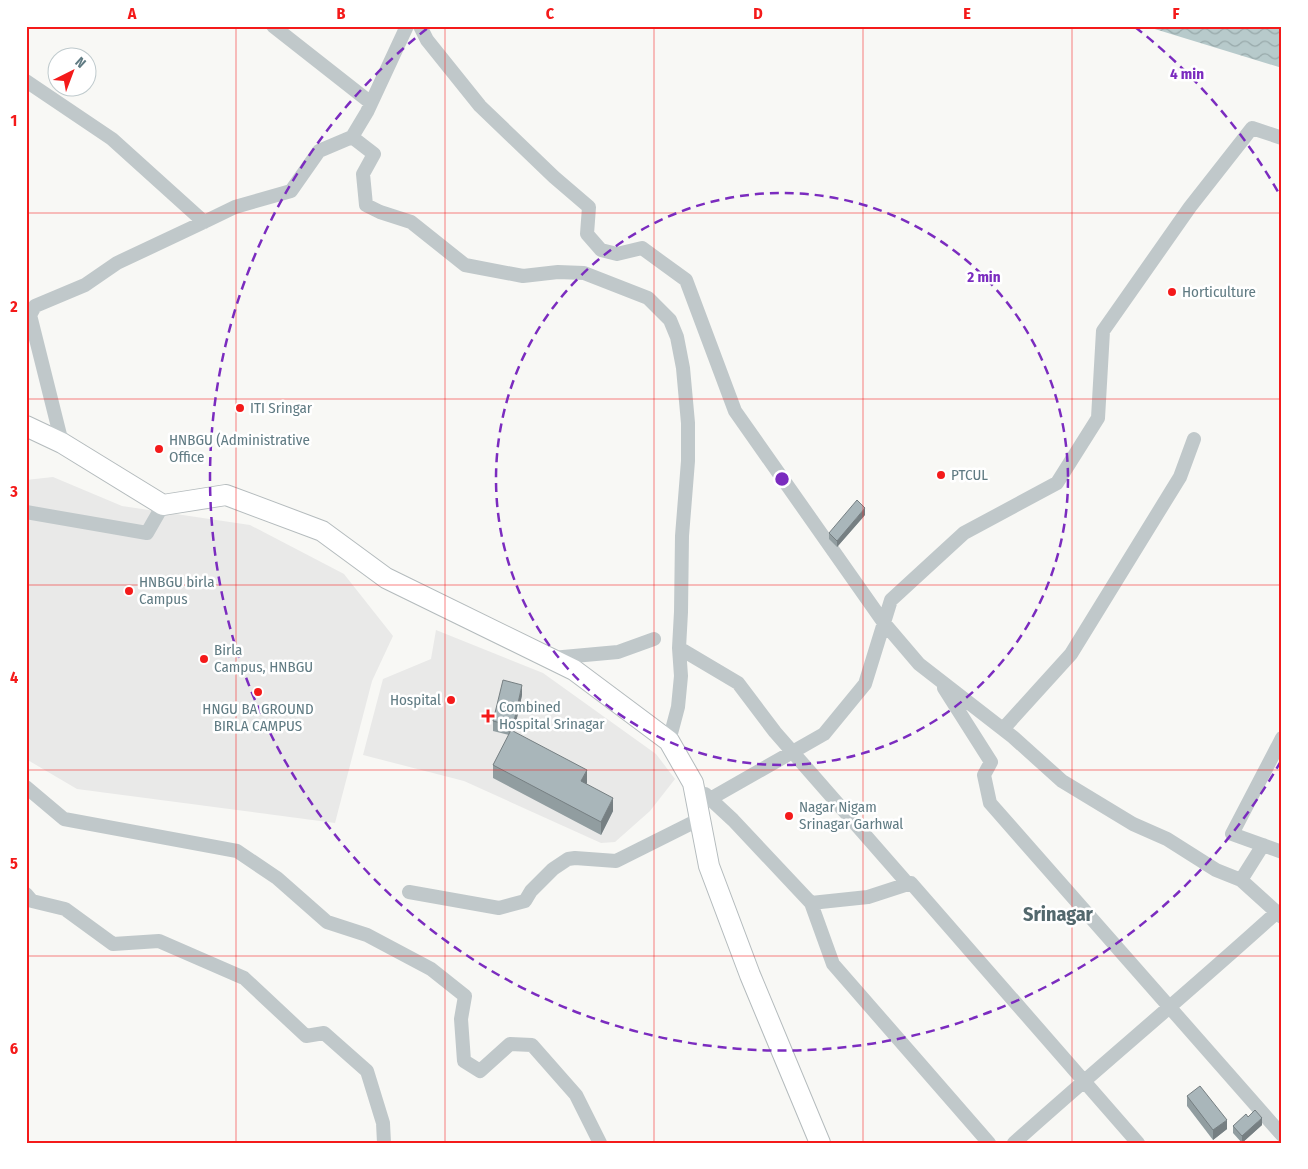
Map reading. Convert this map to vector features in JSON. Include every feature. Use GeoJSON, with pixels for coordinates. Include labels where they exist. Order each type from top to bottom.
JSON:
{"type":"FeatureCollection","features":[{"type":"Feature","properties":{"kind":"highway"},"geometry":{"type":"LineString","coordinates":[[26,426],[62,443],[163,505],[226,495],[322,531],[386,578],[574,670],[669,741],[693,784],[712,875],[750,975],[820,1143]]}},
{"type":"Feature","properties":{"kind":"street"},"geometry":{"type":"LineString","coordinates":[[273,26],[371,103]]}},
{"type":"Feature","properties":{"kind":"street"},"geometry":{"type":"LineString","coordinates":[[62,443],[28,312],[35,306],[85,285],[117,263],[235,207],[291,191],[319,151],[352,137],[371,103],[407,26]]}},
{"type":"Feature","properties":{"kind":"street"},"geometry":{"type":"LineString","coordinates":[[420,26],[427,40],[480,106],[554,177],[589,207],[587,234],[601,250],[617,254],[642,248],[686,280],[735,411],[884,623],[918,664],[1003,729],[1062,781],[1133,824],[1168,839],[1216,870],[1241,880],[1279,915],[1169,1007],[1014,1143]]}},
{"type":"Feature","properties":{"kind":"street"},"geometry":{"type":"LineString","coordinates":[[26,81],[112,139],[204,222]]}},
{"type":"Feature","properties":{"kind":"street"},"geometry":{"type":"LineString","coordinates":[[710,799],[824,734],[865,684],[891,600],[964,533],[1057,483],[1098,418],[1104,331],[1190,207],[1252,128],[1282,138]]}},
{"type":"Feature","properties":{"kind":"street"},"geometry":{"type":"LineString","coordinates":[[352,137],[374,154],[364,174],[366,205],[380,212],[411,222],[465,265],[523,276],[558,272],[584,273],[648,298],[670,320],[682,357],[688,423],[688,461],[682,536],[679,648],[681,676],[678,707],[669,741]]}},
{"type":"Feature","properties":{"kind":"street"},"geometry":{"type":"LineString","coordinates":[[1003,729],[1072,654],[1180,477],[1194,439]]}},
{"type":"Feature","properties":{"kind":"street"},"geometry":{"type":"LineString","coordinates":[[26,512],[147,533],[163,505]]}},
{"type":"Feature","properties":{"kind":"street"},"geometry":{"type":"LineString","coordinates":[[550,658],[618,652],[654,639]]}},
{"type":"Feature","properties":{"kind":"street"},"geometry":{"type":"LineString","coordinates":[[679,648],[738,683],[792,752],[908,884]]}},
{"type":"Feature","properties":{"kind":"street"},"geometry":{"type":"LineString","coordinates":[[938,679],[991,762],[984,776],[990,803],[1282,1135]]}},
{"type":"Feature","properties":{"kind":"street"},"geometry":{"type":"LineString","coordinates":[[1282,738],[1232,834],[1282,852]]}},
{"type":"Feature","properties":{"kind":"street"},"geometry":{"type":"LineString","coordinates":[[693,784],[733,820],[811,903],[833,964],[989,1143]]}},
{"type":"Feature","properties":{"kind":"street"},"geometry":{"type":"LineString","coordinates":[[26,787],[64,819],[237,851],[277,878],[327,922],[367,935],[431,969],[465,996],[461,1019],[464,1061],[480,1071],[510,1044],[532,1045],[576,1095],[600,1143]]}},
{"type":"Feature","properties":{"kind":"street"},"geometry":{"type":"LineString","coordinates":[[409,892],[499,908],[525,901],[531,891],[553,869],[568,859],[616,861],[700,819]]}},
{"type":"Feature","properties":{"kind":"street"},"geometry":{"type":"LineString","coordinates":[[1241,880],[1263,845]]}},
{"type":"Feature","properties":{"kind":"street"},"geometry":{"type":"LineString","coordinates":[[811,903],[868,897],[911,883],[1138,1143]]}},
{"type":"Feature","properties":{"kind":"street"},"geometry":{"type":"LineString","coordinates":[[26,894],[32,901],[65,909],[113,944],[158,941],[244,978],[306,1036],[324,1033],[367,1071],[383,1123],[384,1143]]}},
{"type":"Feature","properties":{"kind":"shaded area","name":"Birla Campus, HNBGU"},"geometry":{"type":"Polygon","coordinates":[[[53,477],[122,506],[250,525],[344,574],[393,636],[372,681],[335,823],[77,789],[26,759],[26,480],[53,477]]]}},
{"type":"Feature","properties":{"kind":"shaded area","name":"Combined Hospital Srinagar"},"geometry":{"type":"Polygon","coordinates":[[[436,630],[543,673],[656,754],[675,779],[650,811],[615,842],[601,843],[464,781],[363,755],[383,679],[431,659],[436,630]]]}},
{"type":"Feature","properties":{"kind":"water"},"geometry":{"type":"Polygon","coordinates":[[[1145,26],[1282,26],[1282,68],[1145,26]]]}},
{"type":"Feature","properties":{"kind":"building"},"geometry":{"type":"Polygon","coordinates":[[[857,500],[865,508],[837,541],[829,533],[857,500]]]}},
{"type":"Feature","properties":{"kind":"building"},"geometry":{"type":"Polygon","coordinates":[[[503,680],[522,685],[513,726],[493,721],[503,680]]]}},
{"type":"Feature","properties":{"kind":"building"},"geometry":{"type":"Polygon","coordinates":[[[511,730],[587,770],[581,781],[613,798],[601,822],[493,765],[511,730]]]}},
{"type":"Feature","properties":{"kind":"building"},"geometry":{"type":"Polygon","coordinates":[[[1200,1086],[1227,1120],[1213,1130],[1187,1096],[1200,1086]]]}},
{"type":"Feature","properties":{"kind":"building"},"geometry":{"type":"Polygon","coordinates":[[[1255,1110],[1262,1118],[1242,1136],[1233,1126],[1246,1114],[1248,1117],[1255,1110]]]}},
{"type":"Feature","properties":{"kind":"place","name":"Horticulture"},"geometry":{"type":"Point","coordinates":[1172,292]}},
{"type":"Feature","properties":{"kind":"place","name":"ITI Sringar"},"geometry":{"type":"Point","coordinates":[240,408]}},
{"type":"Feature","properties":{"kind":"place","name":"HNBGU (Administrative Office"},"geometry":{"type":"Point","coordinates":[159,449]}},
{"type":"Feature","properties":{"kind":"place","name":"PTCUL"},"geometry":{"type":"Point","coordinates":[941,475]}},
{"type":"Feature","properties":{"kind":"place","name":"HNBGU birla Campus"},"geometry":{"type":"Point","coordinates":[129,591]}},
{"type":"Feature","properties":{"kind":"place","name":"Birla Campus, HNBGU"},"geometry":{"type":"Point","coordinates":[204,659]}},
{"type":"Feature","properties":{"kind":"place","name":"HNGU BA GROUND BIRLA CAMPUS"},"geometry":{"type":"Point","coordinates":[258,692]}},
{"type":"Feature","properties":{"kind":"place","name":"Hospital"},"geometry":{"type":"Point","coordinates":[451,700]}},
{"type":"Feature","properties":{"kind":"place","name":"Combined Hospital Srinagar"},"geometry":{"type":"Point","coordinates":[488,716]}},
{"type":"Feature","properties":{"kind":"place","name":"Nagar Nigam Srinagar Garhwal"},"geometry":{"type":"Point","coordinates":[789,816]}},
{"type":"Feature","properties":{"kind":"district","name":"Srinagar"},"geometry":{"type":"Point","coordinates":[1058,914]}}]}
